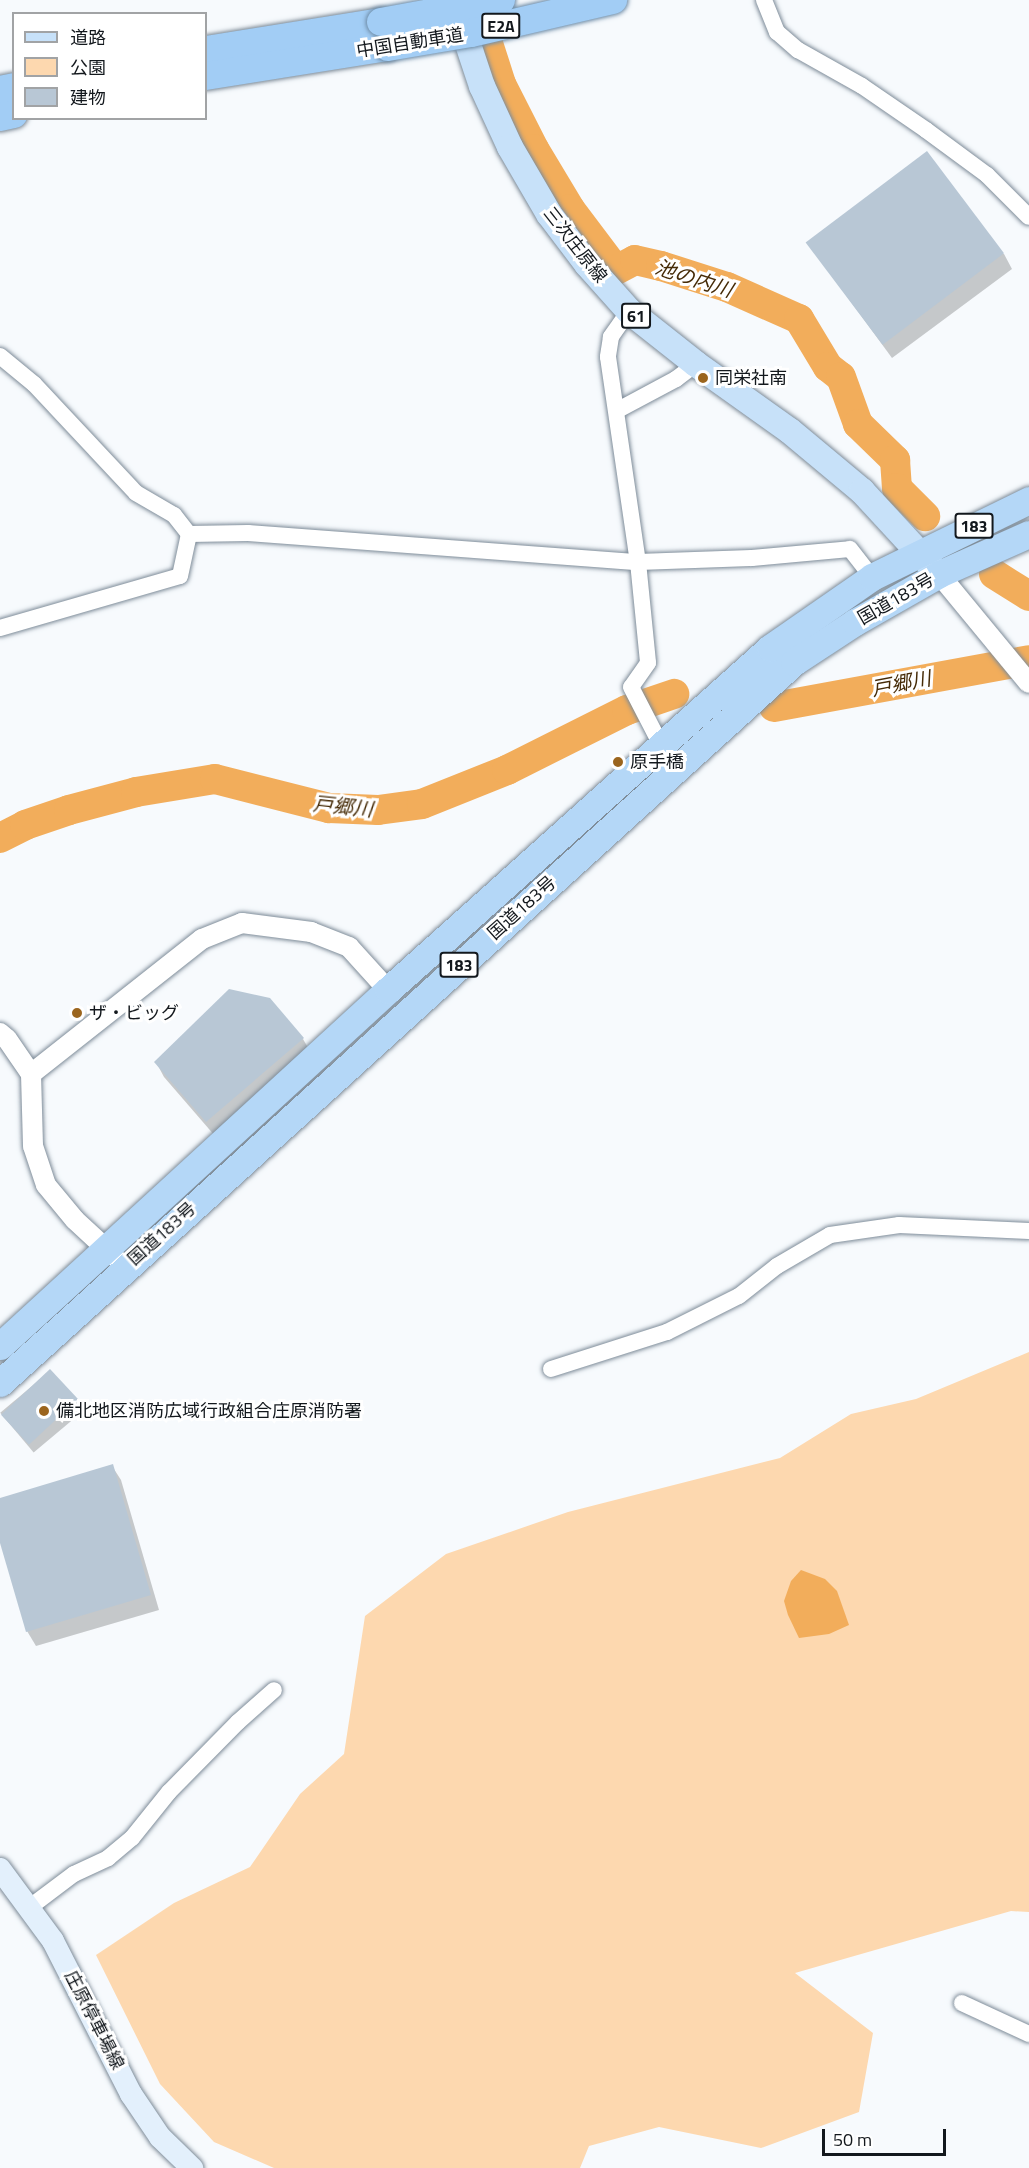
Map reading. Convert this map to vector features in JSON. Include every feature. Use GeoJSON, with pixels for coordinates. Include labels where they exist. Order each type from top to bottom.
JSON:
{"type":"FeatureCollection","features":[{"type":"Feature","properties":{"kind":"highway","name":"中国自動車道"},"geometry":{"type":"LineString","coordinates":[[207,76],[384,34],[501,0]]}},
{"type":"Feature","properties":{"kind":"highway","name":"中国自動車道"},"geometry":{"type":"LineString","coordinates":[[207,50],[384,34],[471,33],[613,0]]}},
{"type":"Feature","properties":{"kind":"highway","name":"国道183号"},"geometry":{"type":"LineString","coordinates":[[0,1346],[388,990],[770,648],[872,578],[1029,500]]}},
{"type":"Feature","properties":{"kind":"highway","name":"国道183号"},"geometry":{"type":"LineString","coordinates":[[0,1383],[794,662],[855,622],[939,574],[1029,534]]}},
{"type":"Feature","properties":{"kind":"main road","name":"三次庄原線"},"geometry":{"type":"LineString","coordinates":[[453,0],[482,86],[510,147],[549,214],[587,264],[629,311],[696,364],[790,431],[853,483],[939,574]]}},
{"type":"Feature","properties":{"kind":"main road","name":"庄原停車場線"},"geometry":{"type":"LineString","coordinates":[[0,1869],[30,1906],[53,1941],[131,2094],[160,2137],[192,2168]]}},
{"type":"Feature","properties":{"kind":"street"},"geometry":{"type":"LineString","coordinates":[[764,0],[777,32],[798,50],[862,86],[926,130],[987,175],[1029,217]]}},
{"type":"Feature","properties":{"kind":"street"},"geometry":{"type":"LineString","coordinates":[[629,311],[611,337],[608,357],[618,410],[638,562],[648,663],[631,687],[661,745]]}},
{"type":"Feature","properties":{"kind":"street"},"geometry":{"type":"LineString","coordinates":[[0,356],[34,384],[136,493],[174,515],[189,534]]}},
{"type":"Feature","properties":{"kind":"street"},"geometry":{"type":"LineString","coordinates":[[618,410],[676,379],[696,364]]}},
{"type":"Feature","properties":{"kind":"street"},"geometry":{"type":"LineString","coordinates":[[189,534],[248,533],[638,562],[752,558],[850,549],[872,578]]}},
{"type":"Feature","properties":{"kind":"street"},"geometry":{"type":"LineString","coordinates":[[0,628],[180,576],[189,534]]}},
{"type":"Feature","properties":{"kind":"street"},"geometry":{"type":"LineString","coordinates":[[939,574],[1024,677]]}},
{"type":"Feature","properties":{"kind":"street"},"geometry":{"type":"LineString","coordinates":[[31,1074],[202,939],[243,923],[311,932],[349,947],[388,990]]}},
{"type":"Feature","properties":{"kind":"street"},"geometry":{"type":"LineString","coordinates":[[0,1033],[7,1039],[31,1074],[33,1146],[46,1185],[75,1220],[125,1268]]}},
{"type":"Feature","properties":{"kind":"street"},"geometry":{"type":"LineString","coordinates":[[551,1369],[667,1332],[739,1296],[777,1266],[830,1235],[899,1225],[1029,1231]]}},
{"type":"Feature","properties":{"kind":"street"},"geometry":{"type":"LineString","coordinates":[[30,1906],[74,1874],[108,1858],[132,1838],[169,1792],[274,1690]]}},
{"type":"Feature","properties":{"kind":"street"},"geometry":{"type":"LineString","coordinates":[[962,2003],[1029,2034]]}},
{"type":"Feature","properties":{"kind":"green space"},"geometry":{"type":"Polygon","coordinates":[[[1029,1352],[1029,1912],[1011,1911],[795,1973],[873,2033],[859,2112],[761,2148],[659,2127],[589,2146],[580,2168],[274,2168],[214,2142],[160,2084],[96,1955],[174,1903],[250,1867],[300,1794],[344,1754],[365,1616],[446,1554],[568,1512],[780,1458],[851,1414],[916,1399],[1029,1352]]]}},
{"type":"Feature","properties":{"kind":"shaded area"},"geometry":{"type":"Polygon","coordinates":[[[801,1570],[825,1579],[837,1591],[849,1625],[829,1634],[799,1638],[784,1601],[791,1581],[801,1570]]]}},
{"type":"Feature","properties":{"kind":"building"},"geometry":{"type":"Polygon","coordinates":[[[927,151],[1004,253],[883,345],[806,242],[927,151]]]}},
{"type":"Feature","properties":{"kind":"building"},"geometry":{"type":"Polygon","coordinates":[[[229,989],[270,998],[304,1038],[206,1122],[154,1062],[229,989]]]}},
{"type":"Feature","properties":{"kind":"building"},"geometry":{"type":"Polygon","coordinates":[[[50,1369],[78,1399],[29,1445],[1,1415],[50,1369]]]}},
{"type":"Feature","properties":{"kind":"building"},"geometry":{"type":"Polygon","coordinates":[[[113,1464],[151,1595],[26,1632],[0,1543],[0,1498],[113,1464]]]}},
{"type":"Feature","properties":{"kind":"waterway","name":"池の内川"},"geometry":{"type":"LineString","coordinates":[[476,6],[501,84],[534,149],[570,209],[616,270],[635,260],[661,266],[727,287],[799,319],[828,367],[841,377],[858,424],[895,460],[897,488],[925,516]]}},
{"type":"Feature","properties":{"kind":"waterway","name":"池の内川"},"geometry":{"type":"LineString","coordinates":[[994,574],[1029,596]]}},
{"type":"Feature","properties":{"kind":"waterway","name":"戸郷川"},"geometry":{"type":"LineString","coordinates":[[774,707],[1029,660]]}},
{"type":"Feature","properties":{"kind":"waterway","name":"戸郷川"},"geometry":{"type":"LineString","coordinates":[[0,838],[25,825],[69,810],[136,792],[215,779],[329,808],[378,810],[422,804],[507,770],[627,710],[674,694]]}},
{"type":"Feature","properties":{"kind":"place","name":"同栄社南"},"geometry":{"type":"Point","coordinates":[703,378]}},
{"type":"Feature","properties":{"kind":"place","name":"原手橋"},"geometry":{"type":"Point","coordinates":[618,762]}},
{"type":"Feature","properties":{"kind":"place","name":"ザ・ビッグ"},"geometry":{"type":"Point","coordinates":[77,1013]}},
{"type":"Feature","properties":{"kind":"place","name":"備北地区消防広域行政組合庄原消防署"},"geometry":{"type":"Point","coordinates":[44,1411]}}]}
